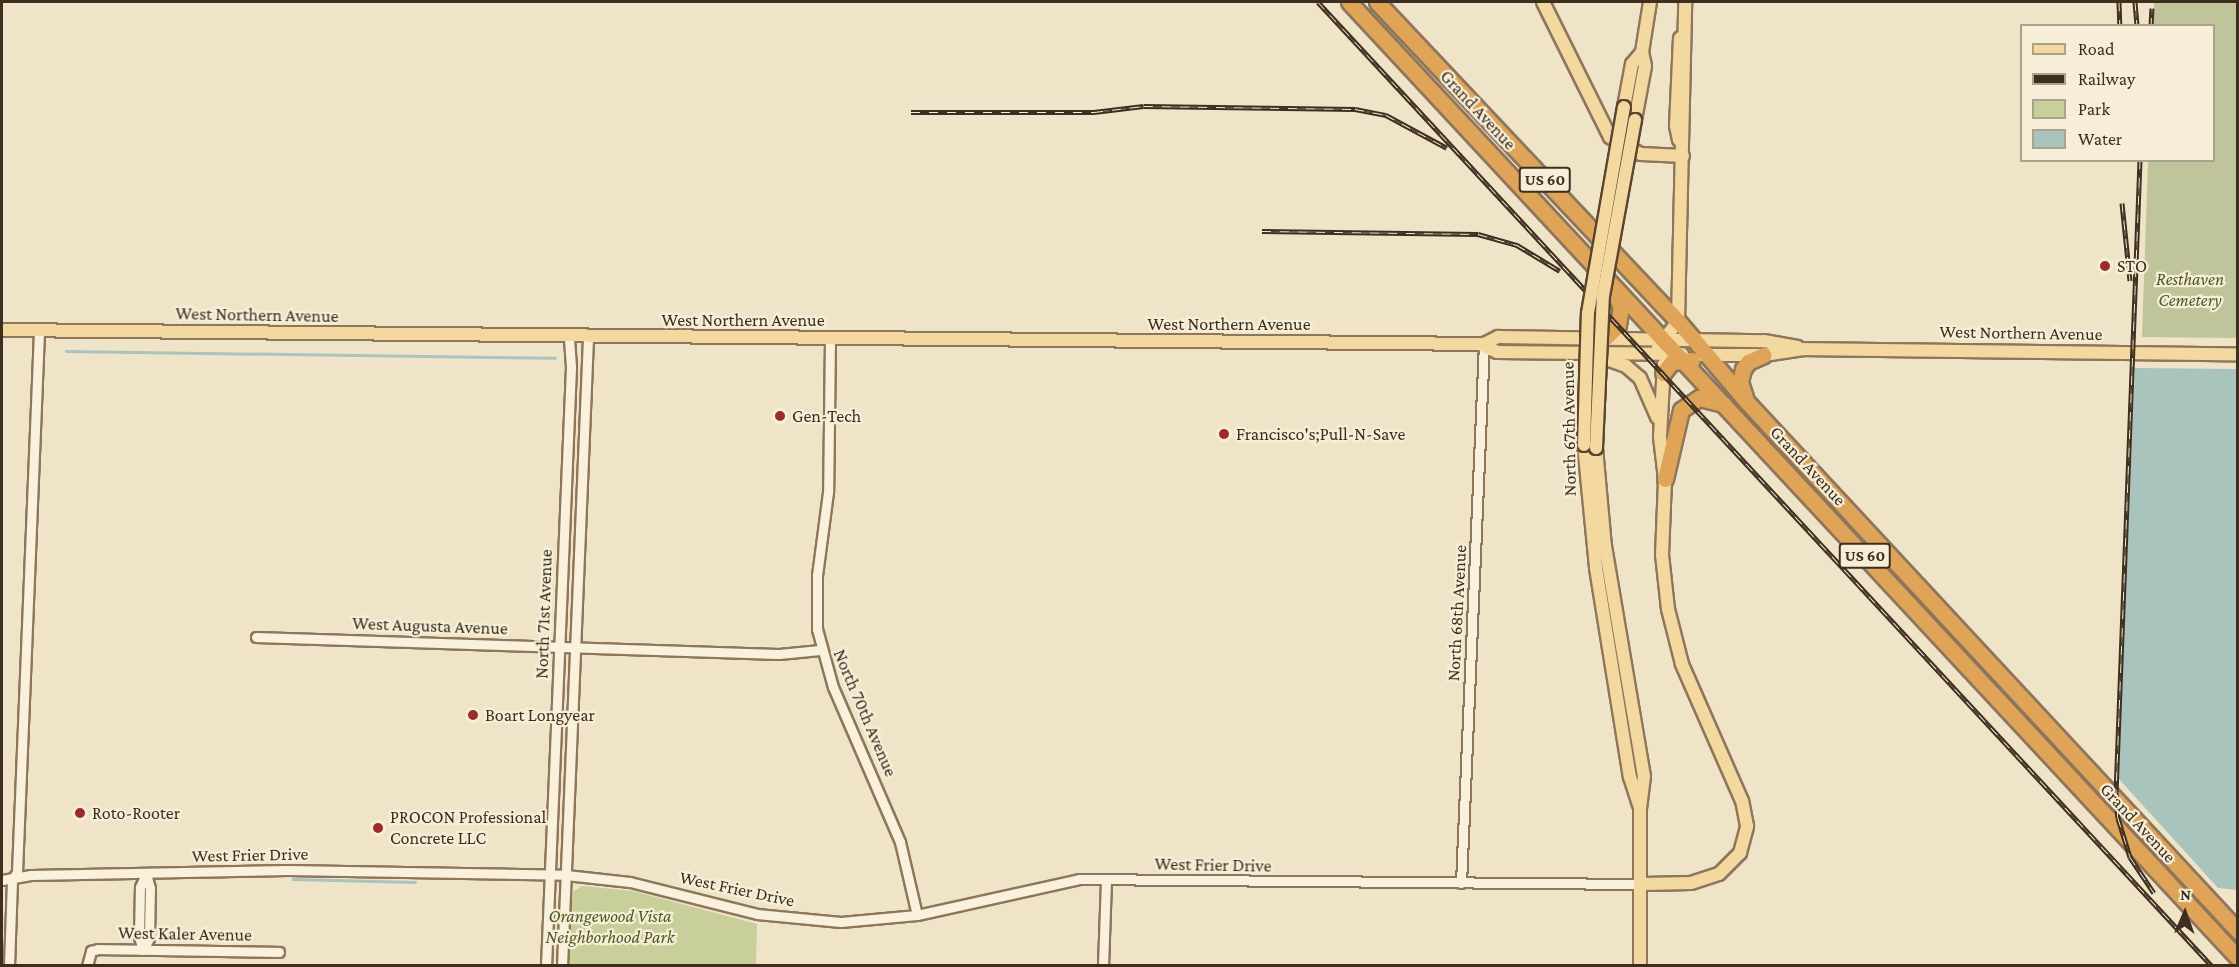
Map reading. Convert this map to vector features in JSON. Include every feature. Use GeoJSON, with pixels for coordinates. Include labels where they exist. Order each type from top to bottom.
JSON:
{"type":"FeatureCollection","features":[{"type":"Feature","properties":{"kind":"highway","name":"Grand Avenue"},"geometry":{"type":"LineString","coordinates":[[1349,2],[2238,958]]}},
{"type":"Feature","properties":{"kind":"highway","name":"Grand Avenue"},"geometry":{"type":"LineString","coordinates":[[1377,2],[1678,321],[1747,402],[2238,931]]}},
{"type":"Feature","properties":{"kind":"highway"},"geometry":{"type":"LineString","coordinates":[[1594,339],[1616,330],[1622,313],[1620,302],[1598,268]]}},
{"type":"Feature","properties":{"kind":"highway"},"geometry":{"type":"LineString","coordinates":[[1663,373],[1673,352],[1717,368]]}},
{"type":"Feature","properties":{"kind":"highway"},"geometry":{"type":"LineString","coordinates":[[1747,402],[1740,382],[1743,369],[1748,362],[1764,355]]}},
{"type":"Feature","properties":{"kind":"highway"},"geometry":{"type":"LineString","coordinates":[[1665,479],[1674,423],[1681,410],[1699,398],[1725,405]]}},
{"type":"Feature","properties":{"kind":"highway"},"geometry":{"type":"LineString","coordinates":[[2093,804],[2108,791]]}},
{"type":"Feature","properties":{"kind":"highway"},"geometry":{"type":"LineString","coordinates":[[2126,839],[2140,825]]}},
{"type":"Feature","properties":{"kind":"main road"},"geometry":{"type":"LineString","coordinates":[[1543,2],[1610,137],[1641,154],[1683,156]]}},
{"type":"Feature","properties":{"kind":"main road","name":"North 67th Avenue"},"geometry":{"type":"LineString","coordinates":[[1590,446],[1603,296],[1645,66],[1642,52],[1650,2]]}},
{"type":"Feature","properties":{"kind":"main road"},"geometry":{"type":"LineString","coordinates":[[1673,352],[1678,321],[1683,156],[1684,2]]}},
{"type":"Feature","properties":{"kind":"main road","name":"North 67th Avenue"},"geometry":{"type":"LineString","coordinates":[[1640,966],[1643,884],[1640,807],[1644,776],[1590,446],[1588,313],[1632,64],[1642,52]]}},
{"type":"Feature","properties":{"kind":"main road","name":"West Northern Avenue"},"geometry":{"type":"LineString","coordinates":[[2,330],[1484,344],[1498,337],[1594,339],[1706,355],[1764,355],[1804,349],[2238,354]]}},
{"type":"Feature","properties":{"kind":"main road","name":"West Northern Avenue"},"geometry":{"type":"LineString","coordinates":[[1484,344],[1497,352],[1646,354],[1673,352],[1693,339],[1764,341],[1804,349]]}},
{"type":"Feature","properties":{"kind":"main road"},"geometry":{"type":"LineString","coordinates":[[1573,353],[1617,362],[1634,372],[1651,397],[1660,431],[1665,479],[1663,574],[1676,645],[1744,808],[1747,826],[1740,853],[1719,874],[1691,883],[1643,884]]}},
{"type":"Feature","properties":{"kind":"main road"},"geometry":{"type":"LineString","coordinates":[[1660,431],[1663,373]]}},
{"type":"Feature","properties":{"kind":"street"},"geometry":{"type":"LineString","coordinates":[[9,966],[12,880],[17,872],[39,330]]}},
{"type":"Feature","properties":{"kind":"street","name":"North 71st Avenue"},"geometry":{"type":"LineString","coordinates":[[546,966],[560,646],[569,337]]}},
{"type":"Feature","properties":{"kind":"street","name":"North 71st Avenue"},"geometry":{"type":"LineString","coordinates":[[562,966],[588,337]]}},
{"type":"Feature","properties":{"kind":"street","name":"North 70th Avenue"},"geometry":{"type":"LineString","coordinates":[[830,339],[828,492],[815,601],[820,650],[900,842],[917,915]]}},
{"type":"Feature","properties":{"kind":"street","name":"North 68th Avenue"},"geometry":{"type":"LineString","coordinates":[[1461,883],[1484,344]]}},
{"type":"Feature","properties":{"kind":"street","name":"West Augusta Avenue"},"geometry":{"type":"LineString","coordinates":[[255,637],[776,654],[820,650]]}},
{"type":"Feature","properties":{"kind":"street"},"geometry":{"type":"LineString","coordinates":[[554,783],[569,783]]}},
{"type":"Feature","properties":{"kind":"street","name":"West Frier Drive"},"geometry":{"type":"LineString","coordinates":[[2,880],[31,875],[298,870],[566,875],[630,882],[784,918],[860,921],[917,915],[1053,882],[1106,880],[1643,884]]}},
{"type":"Feature","properties":{"kind":"street"},"geometry":{"type":"LineString","coordinates":[[143,950],[139,937],[140,887],[147,874]]}},
{"type":"Feature","properties":{"kind":"street"},"geometry":{"type":"LineString","coordinates":[[1103,966],[1106,880]]}},
{"type":"Feature","properties":{"kind":"street","name":"West Kaler Avenue"},"geometry":{"type":"LineString","coordinates":[[87,966],[91,951],[279,952]]}},
{"type":"Feature","properties":{"kind":"green space","name":"Resthaven Cemetery"},"geometry":{"type":"Polygon","coordinates":[[[2154,2],[2237,2],[2237,338],[2142,337],[2148,162],[2215,162],[2215,24],[2153,24],[2154,2]]]}},
{"type":"Feature","properties":{"kind":"green space","name":"Orangewood Vista Neighborhood Park"},"geometry":{"type":"Polygon","coordinates":[[[582,886],[633,891],[757,924],[756,965],[567,965],[571,893],[582,886]]]}},
{"type":"Feature","properties":{"kind":"water"},"geometry":{"type":"Polygon","coordinates":[[[2135,368],[2237,369],[2237,890],[2218,888],[2118,778],[2135,368]]]}},
{"type":"Feature","properties":{"kind":"waterway"},"geometry":{"type":"LineString","coordinates":[[66,351],[555,358]]}},
{"type":"Feature","properties":{"kind":"waterway"},"geometry":{"type":"LineString","coordinates":[[293,879],[415,882]]}},
{"type":"Feature","properties":{"kind":"railway"},"geometry":{"type":"LineString","coordinates":[[1318,2],[2212,966]]}},
{"type":"Feature","properties":{"kind":"railway"},"geometry":{"type":"LineString","coordinates":[[2119,2],[2120,24]]}},
{"type":"Feature","properties":{"kind":"railway"},"geometry":{"type":"LineString","coordinates":[[2135,2],[2137,24]]}},
{"type":"Feature","properties":{"kind":"railway"},"geometry":{"type":"LineString","coordinates":[[2151,24],[2152,8]]}},
{"type":"Feature","properties":{"kind":"railway"},"geometry":{"type":"LineString","coordinates":[[911,112],[1094,112],[1144,106],[1355,109],[1386,115],[1447,148]]}},
{"type":"Feature","properties":{"kind":"railway"},"geometry":{"type":"LineString","coordinates":[[2140,162],[2116,792],[2118,818],[2130,857],[2154,893]]}},
{"type":"Feature","properties":{"kind":"railway"},"geometry":{"type":"LineString","coordinates":[[2122,203],[2130,281]]}},
{"type":"Feature","properties":{"kind":"railway"},"geometry":{"type":"LineString","coordinates":[[1262,231],[1478,234],[1517,245],[1560,271]]}},
{"type":"Feature","properties":{"kind":"place","name":"STO"},"geometry":{"type":"Point","coordinates":[2105,266]}},
{"type":"Feature","properties":{"kind":"place","name":"Gen-Tech"},"geometry":{"type":"Point","coordinates":[780,416]}},
{"type":"Feature","properties":{"kind":"place","name":"Francisco's;Pull-N-Save"},"geometry":{"type":"Point","coordinates":[1224,434]}},
{"type":"Feature","properties":{"kind":"place","name":"Boart Longyear"},"geometry":{"type":"Point","coordinates":[473,715]}},
{"type":"Feature","properties":{"kind":"place","name":"Roto-Rooter"},"geometry":{"type":"Point","coordinates":[80,813]}},
{"type":"Feature","properties":{"kind":"place","name":"PROCON Professional Concrete LLC"},"geometry":{"type":"Point","coordinates":[378,828]}}]}
